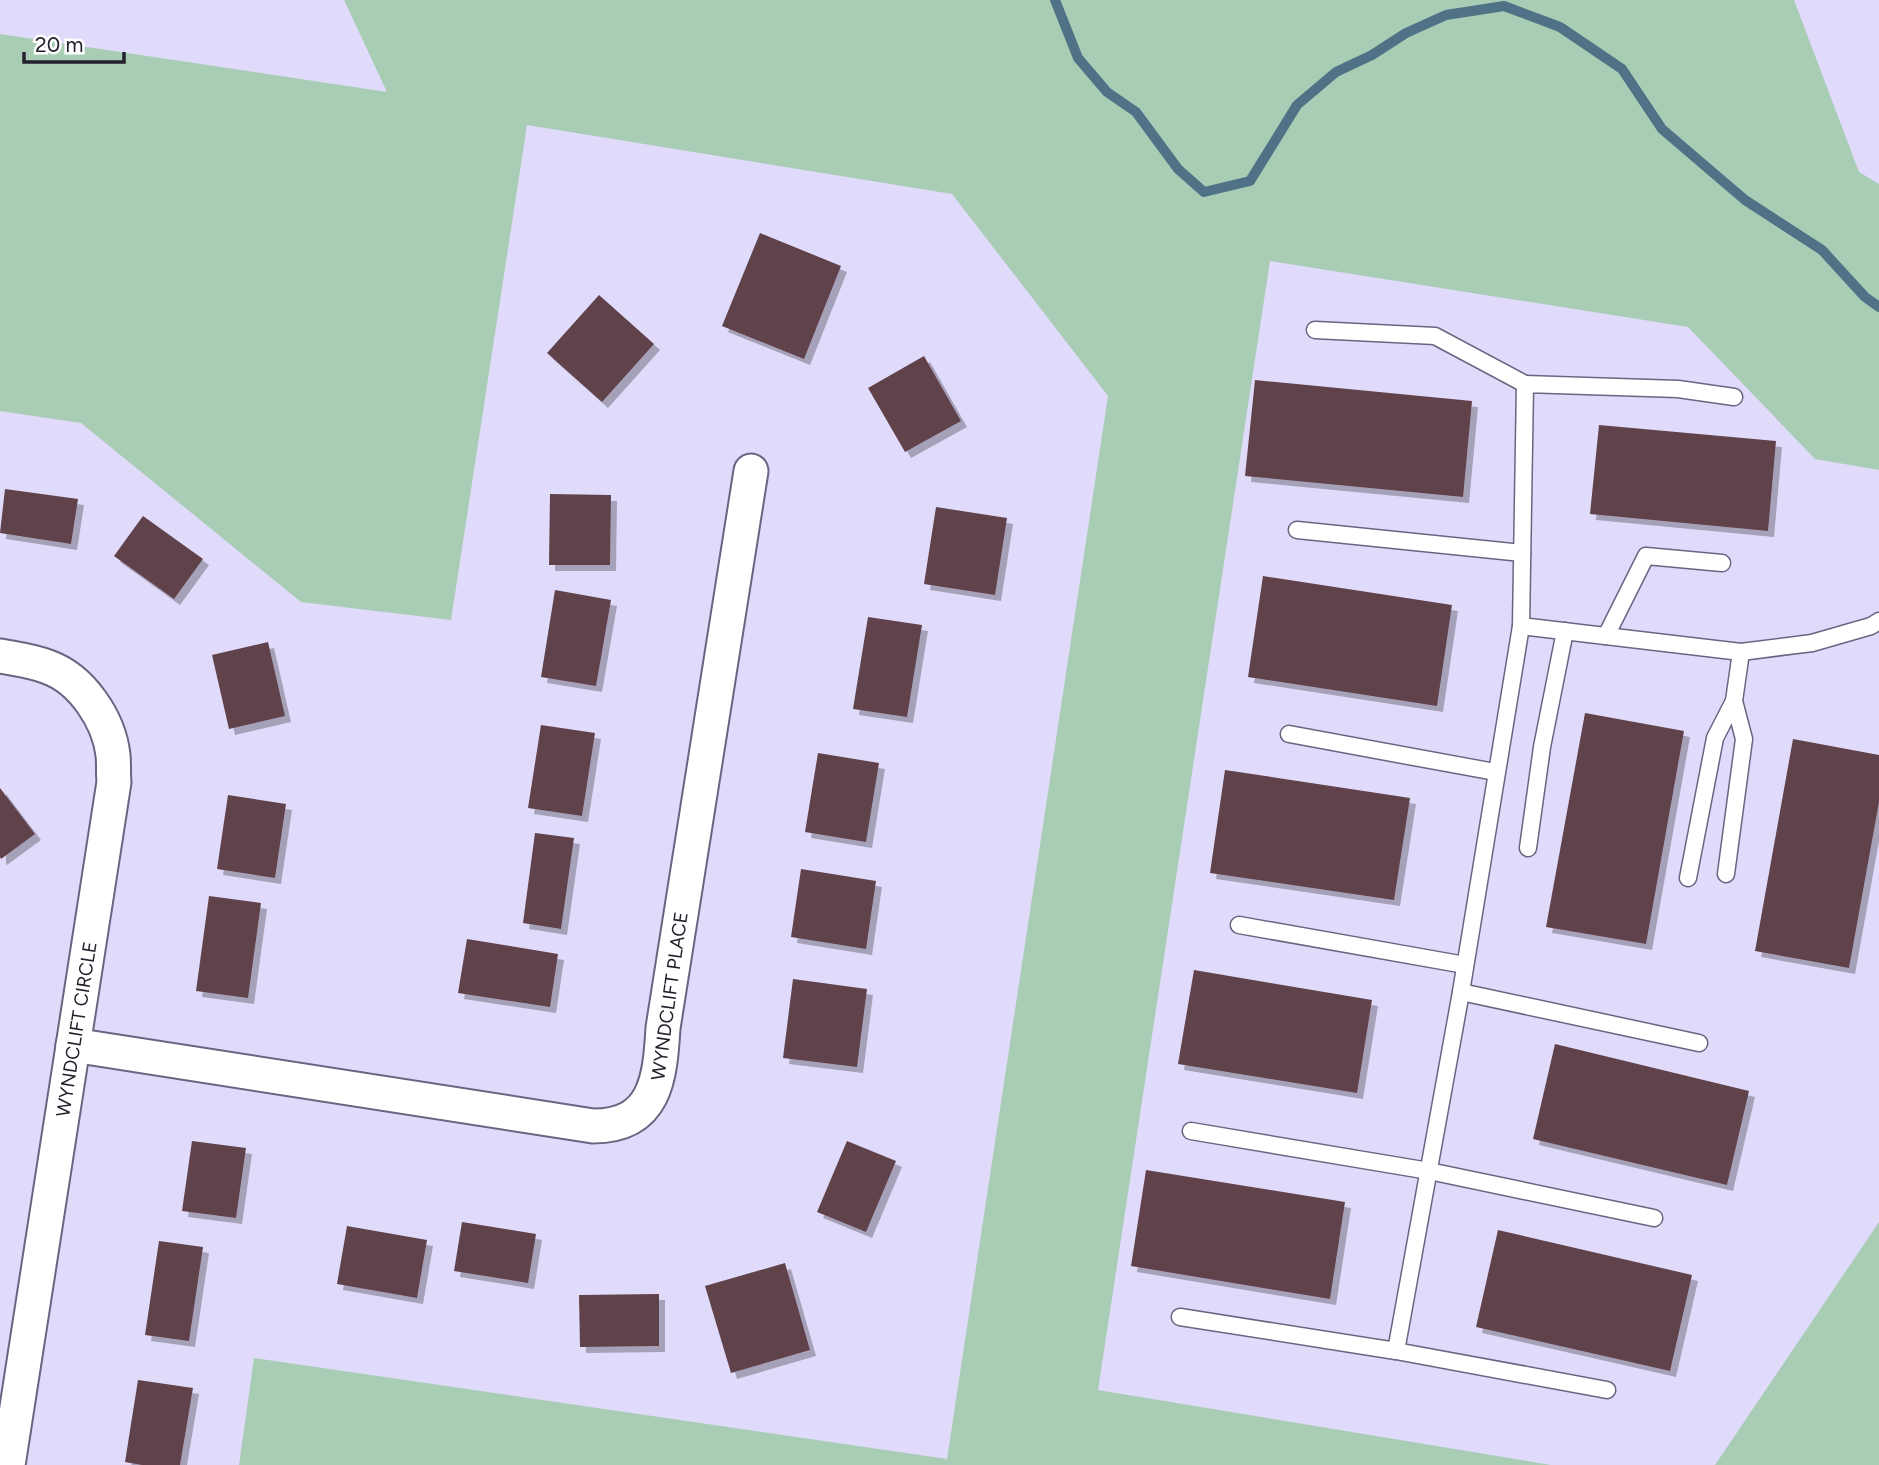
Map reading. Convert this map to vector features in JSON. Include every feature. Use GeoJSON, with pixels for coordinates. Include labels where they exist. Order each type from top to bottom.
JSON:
{"type":"FeatureCollection","features":[{"type":"Feature","properties":{"kind":"street","name":"WYNDCLIFT PLACE"},"geometry":{"type":"LineString","coordinates":[[74,1045],[593,1126],[611,1126],[631,1119],[646,1105],[655,1089],[751,471]]}},
{"type":"Feature","properties":{"kind":"street","name":"WYNDCLIFT CIRCLE"},"geometry":{"type":"LineString","coordinates":[[0,656],[50,667],[70,679],[88,697],[105,725],[113,754],[114,782],[8,1465]]}},
{"type":"Feature","properties":{"kind":"lane"},"geometry":{"type":"LineString","coordinates":[[1315,330],[1435,336],[1525,384],[1678,389],[1734,397]]}},
{"type":"Feature","properties":{"kind":"lane"},"geometry":{"type":"LineString","coordinates":[[1396,1351],[1461,992],[1521,626],[1525,384]]}},
{"type":"Feature","properties":{"kind":"lane"},"geometry":{"type":"LineString","coordinates":[[1297,530],[1522,553]]}},
{"type":"Feature","properties":{"kind":"lane"},"geometry":{"type":"LineString","coordinates":[[1606,636],[1646,556],[1722,563]]}},
{"type":"Feature","properties":{"kind":"lane"},"geometry":{"type":"LineString","coordinates":[[1521,626],[1741,652],[1812,643],[1879,621]]}},
{"type":"Feature","properties":{"kind":"lane"},"geometry":{"type":"LineString","coordinates":[[1528,848],[1542,747],[1565,631]]}},
{"type":"Feature","properties":{"kind":"lane"},"geometry":{"type":"LineString","coordinates":[[1688,878],[1716,738],[1734,701],[1741,652]]}},
{"type":"Feature","properties":{"kind":"lane"},"geometry":{"type":"LineString","coordinates":[[1726,874],[1744,739],[1734,701]]}},
{"type":"Feature","properties":{"kind":"lane"},"geometry":{"type":"LineString","coordinates":[[1289,734],[1495,772]]}},
{"type":"Feature","properties":{"kind":"lane"},"geometry":{"type":"LineString","coordinates":[[1239,925],[1465,965]]}},
{"type":"Feature","properties":{"kind":"lane"},"geometry":{"type":"LineString","coordinates":[[1461,992],[1699,1043]]}},
{"type":"Feature","properties":{"kind":"lane"},"geometry":{"type":"LineString","coordinates":[[1191,1131],[1429,1171],[1654,1217]]}},
{"type":"Feature","properties":{"kind":"lane"},"geometry":{"type":"LineString","coordinates":[[1180,1317],[1396,1351],[1607,1390]]}},
{"type":"Feature","properties":{"kind":"green space"},"geometry":{"type":"Polygon","coordinates":[[[344,0],[1794,0],[1859,172],[1879,184],[1879,470],[1815,459],[1688,327],[1270,261],[1098,1390],[1551,1465],[239,1465],[254,1358],[947,1459],[1108,396],[952,194],[527,125],[451,620],[301,602],[81,423],[0,411],[0,34],[387,92],[344,0]]]}},
{"type":"Feature","properties":{"kind":"green space"},"geometry":{"type":"Polygon","coordinates":[[[1879,1222],[1879,1465],[1715,1465],[1879,1222]]]}},
{"type":"Feature","properties":{"kind":"building"},"geometry":{"type":"Polygon","coordinates":[[[760,233],[841,266],[804,359],[722,326],[760,233]]]}},
{"type":"Feature","properties":{"kind":"building"},"geometry":{"type":"Polygon","coordinates":[[[599,295],[654,344],[602,402],[547,353],[599,295]]]}},
{"type":"Feature","properties":{"kind":"building"},"geometry":{"type":"Polygon","coordinates":[[[924,356],[961,421],[905,452],[868,388],[924,356]]]}},
{"type":"Feature","properties":{"kind":"building"},"geometry":{"type":"Polygon","coordinates":[[[1255,380],[1472,401],[1463,497],[1245,476],[1255,380]]]}},
{"type":"Feature","properties":{"kind":"building"},"geometry":{"type":"Polygon","coordinates":[[[1599,425],[1776,441],[1768,531],[1590,514],[1599,425]]]}},
{"type":"Feature","properties":{"kind":"building"},"geometry":{"type":"Polygon","coordinates":[[[5,489],[78,499],[71,544],[0,533],[5,489]]]}},
{"type":"Feature","properties":{"kind":"building"},"geometry":{"type":"Polygon","coordinates":[[[550,494],[611,495],[610,565],[549,565],[550,494]]]}},
{"type":"Feature","properties":{"kind":"building"},"geometry":{"type":"Polygon","coordinates":[[[936,507],[1007,518],[995,595],[924,584],[936,507]]]}},
{"type":"Feature","properties":{"kind":"building"},"geometry":{"type":"Polygon","coordinates":[[[143,516],[203,559],[174,599],[114,556],[143,516]]]}},
{"type":"Feature","properties":{"kind":"building"},"geometry":{"type":"Polygon","coordinates":[[[1263,576],[1452,605],[1437,706],[1248,677],[1263,576]]]}},
{"type":"Feature","properties":{"kind":"building"},"geometry":{"type":"Polygon","coordinates":[[[555,590],[611,600],[596,686],[541,677],[555,590]]]}},
{"type":"Feature","properties":{"kind":"building"},"geometry":{"type":"Polygon","coordinates":[[[868,617],[922,625],[907,717],[853,709],[868,617]]]}},
{"type":"Feature","properties":{"kind":"building"},"geometry":{"type":"Polygon","coordinates":[[[268,642],[285,716],[229,729],[212,655],[268,642]]]}},
{"type":"Feature","properties":{"kind":"building"},"geometry":{"type":"Polygon","coordinates":[[[1585,713],[1684,731],[1646,944],[1546,927],[1585,713]]]}},
{"type":"Feature","properties":{"kind":"building"},"geometry":{"type":"Polygon","coordinates":[[[541,725],[595,733],[582,816],[528,808],[541,725]]]}},
{"type":"Feature","properties":{"kind":"building"},"geometry":{"type":"Polygon","coordinates":[[[1793,739],[1879,755],[1879,802],[1849,968],[1755,951],[1793,739]]]}},
{"type":"Feature","properties":{"kind":"building"},"geometry":{"type":"Polygon","coordinates":[[[818,753],[879,763],[866,842],[805,832],[818,753]]]}},
{"type":"Feature","properties":{"kind":"building"},"geometry":{"type":"Polygon","coordinates":[[[1225,770],[1410,798],[1394,900],[1210,873],[1225,770]]]}},
{"type":"Feature","properties":{"kind":"building"},"geometry":{"type":"Polygon","coordinates":[[[0,788],[35,834],[1,859],[0,857],[0,788]]]}},
{"type":"Feature","properties":{"kind":"building"},"geometry":{"type":"Polygon","coordinates":[[[228,795],[286,804],[275,878],[217,869],[228,795]]]}},
{"type":"Feature","properties":{"kind":"building"},"geometry":{"type":"Polygon","coordinates":[[[535,833],[574,838],[561,929],[523,923],[535,833]]]}},
{"type":"Feature","properties":{"kind":"building"},"geometry":{"type":"Polygon","coordinates":[[[801,869],[876,881],[866,949],[791,937],[801,869]]]}},
{"type":"Feature","properties":{"kind":"building"},"geometry":{"type":"Polygon","coordinates":[[[209,896],[261,903],[248,998],[196,991],[209,896]]]}},
{"type":"Feature","properties":{"kind":"building"},"geometry":{"type":"Polygon","coordinates":[[[467,939],[558,954],[550,1007],[458,993],[467,939]]]}},
{"type":"Feature","properties":{"kind":"building"},"geometry":{"type":"Polygon","coordinates":[[[1194,970],[1372,1000],[1357,1093],[1178,1064],[1194,970]]]}},
{"type":"Feature","properties":{"kind":"building"},"geometry":{"type":"Polygon","coordinates":[[[793,979],[867,989],[857,1067],[783,1058],[793,979]]]}},
{"type":"Feature","properties":{"kind":"building"},"geometry":{"type":"Polygon","coordinates":[[[1555,1044],[1749,1091],[1727,1185],[1533,1139],[1555,1044]]]}},
{"type":"Feature","properties":{"kind":"building"},"geometry":{"type":"Polygon","coordinates":[[[192,1141],[246,1148],[236,1218],[182,1211],[192,1141]]]}},
{"type":"Feature","properties":{"kind":"building"},"geometry":{"type":"Polygon","coordinates":[[[847,1141],[896,1161],[866,1232],[817,1212],[847,1141]]]}},
{"type":"Feature","properties":{"kind":"building"},"geometry":{"type":"Polygon","coordinates":[[[1146,1170],[1345,1202],[1330,1299],[1131,1266],[1146,1170]]]}},
{"type":"Feature","properties":{"kind":"building"},"geometry":{"type":"Polygon","coordinates":[[[462,1222],[536,1234],[528,1283],[454,1271],[462,1222]]]}},
{"type":"Feature","properties":{"kind":"building"},"geometry":{"type":"Polygon","coordinates":[[[347,1226],[427,1240],[417,1298],[337,1284],[347,1226]]]}},
{"type":"Feature","properties":{"kind":"building"},"geometry":{"type":"Polygon","coordinates":[[[1498,1230],[1692,1275],[1670,1371],[1476,1327],[1498,1230]]]}},
{"type":"Feature","properties":{"kind":"building"},"geometry":{"type":"Polygon","coordinates":[[[159,1241],[203,1247],[189,1341],[145,1335],[159,1241]]]}},
{"type":"Feature","properties":{"kind":"building"},"geometry":{"type":"Polygon","coordinates":[[[785,1263],[810,1350],[731,1373],[705,1286],[785,1263]]]}},
{"type":"Feature","properties":{"kind":"building"},"geometry":{"type":"Polygon","coordinates":[[[659,1294],[659,1346],[580,1347],[579,1295],[659,1294]]]}},
{"type":"Feature","properties":{"kind":"building"},"geometry":{"type":"Polygon","coordinates":[[[138,1380],[193,1388],[180,1465],[125,1462],[138,1380]]]}},
{"type":"Feature","properties":{"kind":"waterway"},"geometry":{"type":"LineString","coordinates":[[1055,0],[1078,58],[1107,92],[1136,112],[1178,169],[1204,192],[1250,181],[1297,105],[1336,72],[1372,55],[1406,33],[1446,15],[1504,6],[1560,27],[1622,69],[1662,129],[1745,200],[1822,250],[1865,297],[1879,307]]}}]}
